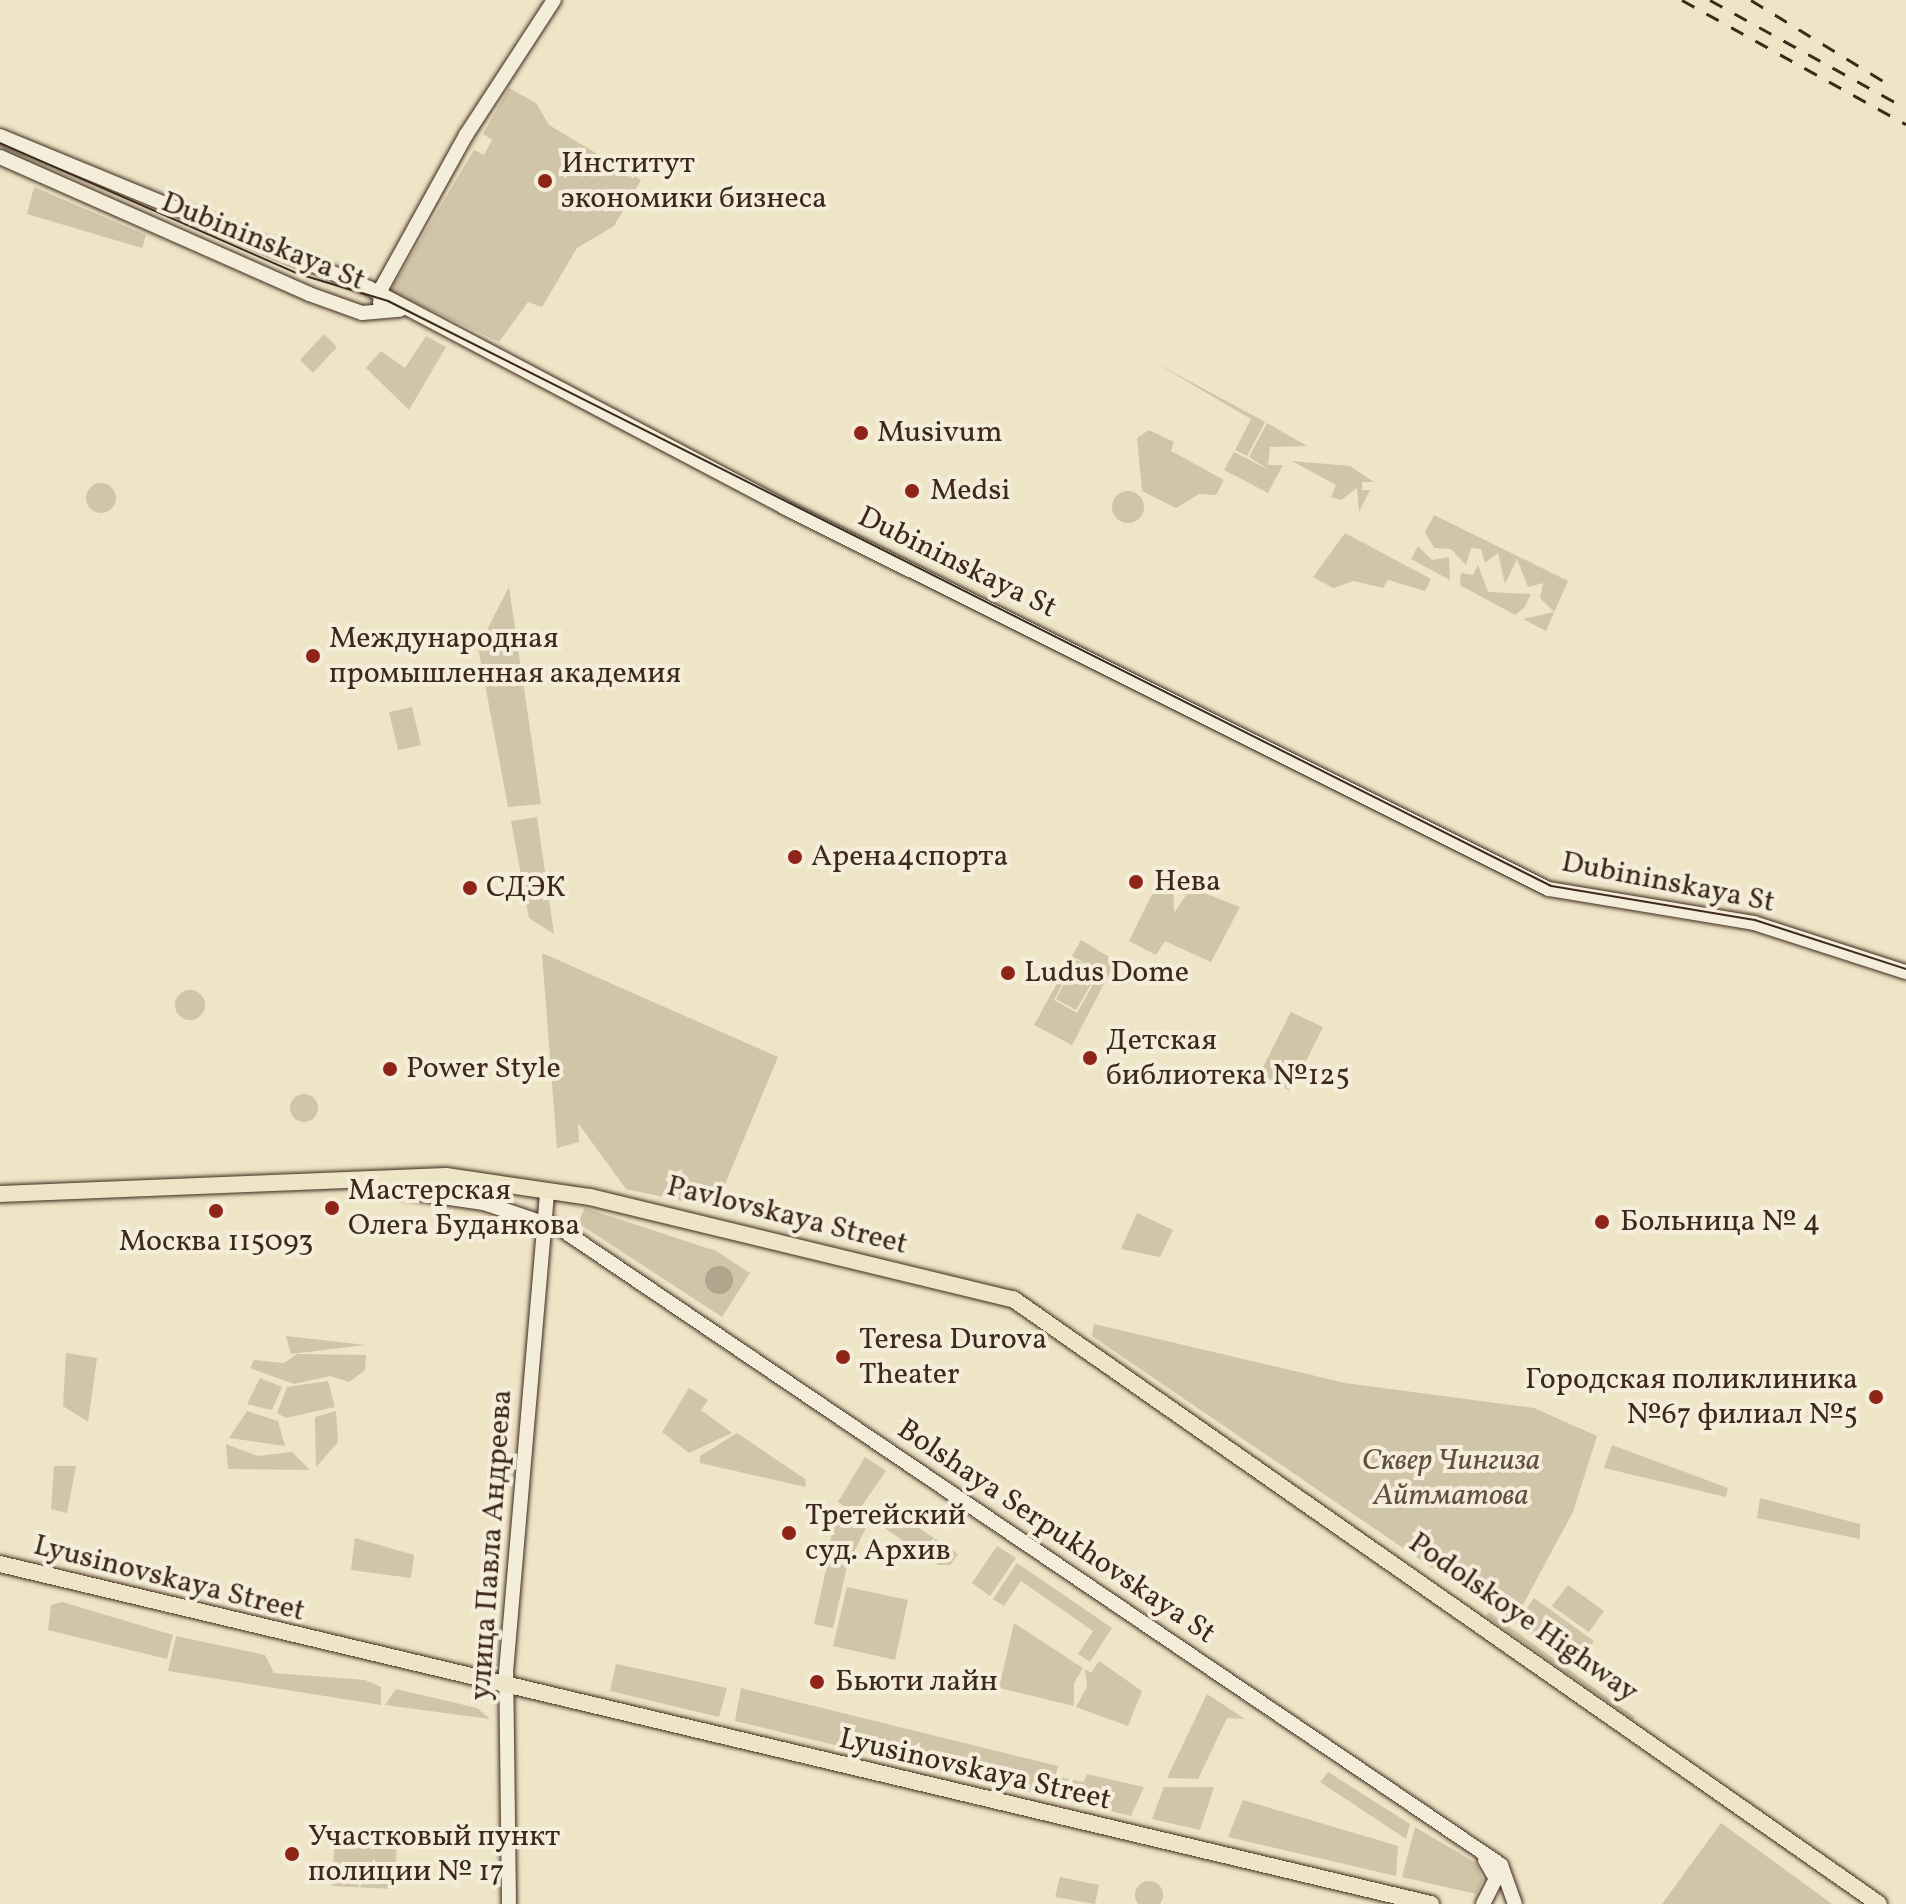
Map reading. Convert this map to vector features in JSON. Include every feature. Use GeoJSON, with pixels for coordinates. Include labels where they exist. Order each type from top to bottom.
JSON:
{"type":"FeatureCollection","features":[{"type":"Feature","properties":{"kind":"main road","name":"Pavlovskaya Street"},"geometry":{"type":"LineString","coordinates":[[0,1194],[263,1180],[446,1176],[547,1191],[1013,1299]]}},
{"type":"Feature","properties":{"kind":"main road","name":"Podolskoye Highway"},"geometry":{"type":"LineString","coordinates":[[1013,1299],[1879,1904]]}},
{"type":"Feature","properties":{"kind":"main road","name":"Lyusinovskaya Street"},"geometry":{"type":"LineString","coordinates":[[0,1564],[507,1689],[1431,1904]]}},
{"type":"Feature","properties":{"kind":"street"},"geometry":{"type":"LineString","coordinates":[[379,313],[381,290],[466,135],[554,0]]}},
{"type":"Feature","properties":{"kind":"street"},"geometry":{"type":"LineString","coordinates":[[0,136],[381,290],[400,310]]}},
{"type":"Feature","properties":{"kind":"street","name":"Dubininskaya St"},"geometry":{"type":"LineString","coordinates":[[0,157],[263,276],[379,313],[400,310],[1549,889],[1754,923],[1906,972]]}},
{"type":"Feature","properties":{"kind":"street"},"geometry":{"type":"LineString","coordinates":[[263,1180],[397,1188],[544,1221]]}},
{"type":"Feature","properties":{"kind":"street","name":"улица Павла Андреева"},"geometry":{"type":"LineString","coordinates":[[509,1904],[507,1689],[547,1191]]}},
{"type":"Feature","properties":{"kind":"street","name":"Bolshaya Serpukhovskaya St"},"geometry":{"type":"LineString","coordinates":[[544,1221],[1480,1854],[1508,1874],[1515,1904]]}},
{"type":"Feature","properties":{"kind":"street"},"geometry":{"type":"LineString","coordinates":[[1480,1854],[1496,1879],[1483,1904]]}},
{"type":"Feature","properties":{"kind":"green space"},"geometry":{"type":"Polygon","coordinates":[[[509,88],[536,103],[549,125],[641,180],[614,226],[577,248],[542,307],[528,302],[499,342],[390,291],[474,150],[484,155],[492,140],[483,134],[509,88]]]}},
{"type":"Feature","properties":{"kind":"green space"},"geometry":{"type":"Polygon","coordinates":[[[34,187],[146,235],[142,248],[27,214],[34,187]]]}},
{"type":"Feature","properties":{"kind":"green space"},"geometry":{"type":"Polygon","coordinates":[[[324,334],[337,347],[313,373],[300,360],[324,334]]]}},
{"type":"Feature","properties":{"kind":"green space"},"geometry":{"type":"Polygon","coordinates":[[[426,336],[446,347],[409,410],[366,368],[381,351],[405,368],[426,336]]]}},
{"type":"Feature","properties":{"kind":"green space"},"geometry":{"type":"Polygon","coordinates":[[[1154,362],[1265,422],[1247,456],[1235,450],[1251,419],[1154,362]]]}},
{"type":"Feature","properties":{"kind":"green space"},"geometry":{"type":"Polygon","coordinates":[[[1267,423],[1307,446],[1270,447],[1268,465],[1283,465],[1268,493],[1224,470],[1234,452],[1271,471],[1249,457],[1267,423]]]}},
{"type":"Feature","properties":{"kind":"green space"},"geometry":{"type":"Polygon","coordinates":[[[1149,430],[1174,442],[1171,451],[1224,480],[1216,495],[1199,494],[1176,508],[1142,491],[1137,438],[1149,430]]]}},
{"type":"Feature","properties":{"kind":"green space"},"geometry":{"type":"Polygon","coordinates":[[[1292,461],[1350,466],[1374,482],[1362,482],[1362,490],[1370,490],[1359,512],[1357,488],[1341,500],[1331,497],[1336,485],[1292,461]]]}},
{"type":"Feature","properties":{"kind":"green space"},"geometry":{"type":"Polygon","coordinates":[[[101,483],[112,487],[116,498],[112,509],[101,513],[90,509],[86,498],[90,487],[101,483]]]}},
{"type":"Feature","properties":{"kind":"green space"},"geometry":{"type":"Polygon","coordinates":[[[1128,491],[1139,496],[1144,507],[1139,518],[1128,523],[1117,518],[1112,507],[1117,496],[1128,491]]]}},
{"type":"Feature","properties":{"kind":"green space"},"geometry":{"type":"Polygon","coordinates":[[[1434,515],[1568,581],[1546,631],[1523,619],[1554,612],[1540,598],[1543,583],[1528,587],[1517,559],[1505,584],[1498,553],[1485,563],[1481,549],[1471,548],[1466,565],[1451,549],[1434,548],[1425,532],[1434,515]]]}},
{"type":"Feature","properties":{"kind":"green space"},"geometry":{"type":"Polygon","coordinates":[[[1345,533],[1431,579],[1425,591],[1388,580],[1383,588],[1354,581],[1333,588],[1313,577],[1345,533]]]}},
{"type":"Feature","properties":{"kind":"green space"},"geometry":{"type":"Polygon","coordinates":[[[1418,546],[1432,560],[1449,557],[1450,580],[1411,559],[1418,546]]]}},
{"type":"Feature","properties":{"kind":"green space"},"geometry":{"type":"Polygon","coordinates":[[[1478,565],[1488,592],[1531,594],[1524,608],[1515,615],[1460,585],[1461,573],[1473,575],[1478,565]]]}},
{"type":"Feature","properties":{"kind":"green space"},"geometry":{"type":"Polygon","coordinates":[[[509,587],[541,804],[508,807],[478,647],[509,587]]]}},
{"type":"Feature","properties":{"kind":"green space"},"geometry":{"type":"Polygon","coordinates":[[[412,707],[421,745],[398,750],[389,712],[412,707]]]}},
{"type":"Feature","properties":{"kind":"green space"},"geometry":{"type":"Polygon","coordinates":[[[537,817],[554,934],[529,918],[511,821],[537,817]]]}},
{"type":"Feature","properties":{"kind":"green space"},"geometry":{"type":"Polygon","coordinates":[[[1160,878],[1173,884],[1174,913],[1191,888],[1240,907],[1211,962],[1165,941],[1156,955],[1129,941],[1160,878]]]}},
{"type":"Feature","properties":{"kind":"green space"},"geometry":{"type":"Polygon","coordinates":[[[1081,940],[1116,961],[1072,1045],[1034,1025],[1081,940]],[[1076,958],[1054,1000],[1077,1013],[1100,972],[1076,958]]]}},
{"type":"Feature","properties":{"kind":"green space"},"geometry":{"type":"Polygon","coordinates":[[[542,953],[778,1057],[715,1208],[626,1189],[578,1123],[579,1142],[557,1148],[542,953]]]}},
{"type":"Feature","properties":{"kind":"green space"},"geometry":{"type":"Polygon","coordinates":[[[1077,960],[1098,972],[1076,1010],[1056,999],[1077,960]]]}},
{"type":"Feature","properties":{"kind":"green space"},"geometry":{"type":"Polygon","coordinates":[[[190,990],[201,994],[205,1005],[201,1016],[190,1020],[179,1016],[175,1005],[179,994],[190,990]]]}},
{"type":"Feature","properties":{"kind":"green space"},"geometry":{"type":"Polygon","coordinates":[[[1291,1012],[1323,1027],[1291,1091],[1259,1075],[1291,1012]]]}},
{"type":"Feature","properties":{"kind":"green space"},"geometry":{"type":"Polygon","coordinates":[[[304,1094],[314,1098],[318,1108],[314,1118],[304,1122],[294,1118],[290,1108],[294,1098],[304,1094]]]}},
{"type":"Feature","properties":{"kind":"green space"},"geometry":{"type":"Polygon","coordinates":[[[585,1208],[716,1251],[750,1273],[722,1317],[578,1223],[585,1208]]]}},
{"type":"Feature","properties":{"kind":"green space"},"geometry":{"type":"Polygon","coordinates":[[[1137,1213],[1173,1230],[1160,1257],[1121,1249],[1137,1213]]]}},
{"type":"Feature","properties":{"kind":"green space","name":"Сквер Чингиза Айтматова"},"geometry":{"type":"Polygon","coordinates":[[[1094,1324],[1345,1383],[1534,1408],[1597,1436],[1573,1512],[1513,1623],[1092,1336],[1094,1324]]]}},
{"type":"Feature","properties":{"kind":"green space"},"geometry":{"type":"Polygon","coordinates":[[[286,1336],[366,1345],[291,1354],[286,1336]]]}},
{"type":"Feature","properties":{"kind":"green space"},"geometry":{"type":"Polygon","coordinates":[[[66,1353],[97,1358],[88,1422],[63,1406],[66,1353]]]}},
{"type":"Feature","properties":{"kind":"green space"},"geometry":{"type":"Polygon","coordinates":[[[297,1354],[366,1355],[365,1370],[349,1382],[330,1376],[294,1384],[250,1368],[254,1360],[284,1363],[297,1354]]]}},
{"type":"Feature","properties":{"kind":"green space"},"geometry":{"type":"Polygon","coordinates":[[[260,1378],[282,1387],[272,1410],[247,1404],[260,1378]]]}},
{"type":"Feature","properties":{"kind":"green space"},"geometry":{"type":"Polygon","coordinates":[[[328,1381],[335,1407],[286,1418],[277,1413],[287,1387],[328,1381]]]}},
{"type":"Feature","properties":{"kind":"green space"},"geometry":{"type":"Polygon","coordinates":[[[689,1388],[708,1400],[701,1410],[732,1433],[689,1453],[662,1432],[689,1388]]]}},
{"type":"Feature","properties":{"kind":"green space"},"geometry":{"type":"Polygon","coordinates":[[[247,1411],[278,1421],[285,1446],[229,1438],[247,1411]]]}},
{"type":"Feature","properties":{"kind":"green space"},"geometry":{"type":"Polygon","coordinates":[[[336,1411],[338,1442],[316,1467],[315,1417],[336,1411]]]}},
{"type":"Feature","properties":{"kind":"green space"},"geometry":{"type":"Polygon","coordinates":[[[737,1433],[805,1479],[806,1487],[700,1463],[700,1456],[737,1433]]]}},
{"type":"Feature","properties":{"kind":"green space"},"geometry":{"type":"Polygon","coordinates":[[[226,1444],[258,1456],[292,1452],[310,1470],[228,1469],[226,1444]]]}},
{"type":"Feature","properties":{"kind":"green space"},"geometry":{"type":"Polygon","coordinates":[[[1612,1445],[1728,1488],[1726,1497],[1604,1468],[1612,1445]]]}},
{"type":"Feature","properties":{"kind":"green space"},"geometry":{"type":"Polygon","coordinates":[[[865,1457],[886,1471],[856,1514],[838,1502],[865,1457]]]}},
{"type":"Feature","properties":{"kind":"green space"},"geometry":{"type":"Polygon","coordinates":[[[54,1466],[76,1466],[67,1513],[51,1509],[54,1466]]]}},
{"type":"Feature","properties":{"kind":"green space"},"geometry":{"type":"Polygon","coordinates":[[[1760,1498],[1860,1524],[1860,1539],[1757,1518],[1760,1498]]]}},
{"type":"Feature","properties":{"kind":"green space"},"geometry":{"type":"Polygon","coordinates":[[[889,1508],[958,1554],[950,1565],[938,1565],[879,1524],[889,1508]]]}},
{"type":"Feature","properties":{"kind":"green space"},"geometry":{"type":"Polygon","coordinates":[[[837,1512],[866,1528],[848,1564],[826,1560],[837,1512]]]}},
{"type":"Feature","properties":{"kind":"green space"},"geometry":{"type":"Polygon","coordinates":[[[355,1538],[414,1555],[411,1578],[351,1570],[355,1538]]]}},
{"type":"Feature","properties":{"kind":"green space"},"geometry":{"type":"Polygon","coordinates":[[[997,1546],[1016,1558],[990,1596],[972,1583],[997,1546]]]}},
{"type":"Feature","properties":{"kind":"green space"},"geometry":{"type":"Polygon","coordinates":[[[828,1561],[847,1566],[833,1628],[814,1624],[828,1561]]]}},
{"type":"Feature","properties":{"kind":"green space"},"geometry":{"type":"Polygon","coordinates":[[[1017,1563],[1112,1628],[1090,1662],[1078,1654],[1093,1631],[1021,1581],[1004,1606],[993,1599],[1017,1563]]]}},
{"type":"Feature","properties":{"kind":"green space"},"geometry":{"type":"Polygon","coordinates":[[[1568,1585],[1604,1611],[1589,1632],[1552,1606],[1568,1585]]]}},
{"type":"Feature","properties":{"kind":"green space"},"geometry":{"type":"Polygon","coordinates":[[[847,1587],[908,1600],[895,1660],[833,1646],[847,1587]]]}},
{"type":"Feature","properties":{"kind":"green space"},"geometry":{"type":"Polygon","coordinates":[[[1534,1598],[1594,1641],[1575,1665],[1516,1623],[1534,1598]]]}},
{"type":"Feature","properties":{"kind":"green space"},"geometry":{"type":"Polygon","coordinates":[[[62,1602],[173,1635],[167,1659],[48,1630],[51,1605],[62,1602]]]}},
{"type":"Feature","properties":{"kind":"green space"},"geometry":{"type":"Polygon","coordinates":[[[1489,1612],[1635,1717],[1633,1720],[1486,1616],[1489,1612]]]}},
{"type":"Feature","properties":{"kind":"green space"},"geometry":{"type":"Polygon","coordinates":[[[1014,1623],[1083,1668],[1074,1683],[1074,1706],[999,1688],[1014,1623]]]}},
{"type":"Feature","properties":{"kind":"green space"},"geometry":{"type":"Polygon","coordinates":[[[176,1636],[265,1655],[274,1673],[365,1680],[381,1687],[381,1705],[168,1671],[176,1636]]]}},
{"type":"Feature","properties":{"kind":"green space"},"geometry":{"type":"Polygon","coordinates":[[[1099,1661],[1142,1691],[1128,1726],[1076,1707],[1087,1687],[1085,1669],[1091,1673],[1099,1661]]]}},
{"type":"Feature","properties":{"kind":"green space"},"geometry":{"type":"Polygon","coordinates":[[[616,1664],[727,1688],[719,1717],[610,1691],[616,1664]]]}},
{"type":"Feature","properties":{"kind":"green space"},"geometry":{"type":"Polygon","coordinates":[[[741,1688],[1058,1766],[1051,1797],[735,1721],[741,1688]]]}},
{"type":"Feature","properties":{"kind":"green space"},"geometry":{"type":"Polygon","coordinates":[[[396,1689],[477,1708],[490,1719],[385,1705],[396,1689]]]}},
{"type":"Feature","properties":{"kind":"green space"},"geometry":{"type":"Polygon","coordinates":[[[1207,1694],[1245,1719],[1227,1718],[1198,1779],[1167,1778],[1207,1694]]]}},
{"type":"Feature","properties":{"kind":"green space"},"geometry":{"type":"Polygon","coordinates":[[[1328,1772],[1410,1824],[1406,1839],[1320,1782],[1328,1772]]]}},
{"type":"Feature","properties":{"kind":"green space"},"geometry":{"type":"Polygon","coordinates":[[[1087,1774],[1144,1787],[1131,1816],[1053,1797],[1058,1777],[1084,1782],[1087,1774]]]}},
{"type":"Feature","properties":{"kind":"green space"},"geometry":{"type":"Polygon","coordinates":[[[1164,1787],[1214,1787],[1200,1830],[1152,1819],[1164,1787]]]}},
{"type":"Feature","properties":{"kind":"green space"},"geometry":{"type":"Polygon","coordinates":[[[1243,1800],[1398,1846],[1396,1876],[1228,1837],[1243,1800]]]}},
{"type":"Feature","properties":{"kind":"green space"},"geometry":{"type":"Polygon","coordinates":[[[1721,1823],[1832,1904],[1662,1904],[1721,1823]]]}},
{"type":"Feature","properties":{"kind":"green space"},"geometry":{"type":"Polygon","coordinates":[[[1415,1827],[1476,1863],[1483,1880],[1476,1894],[1402,1877],[1415,1827]]]}},
{"type":"Feature","properties":{"kind":"green space"},"geometry":{"type":"Polygon","coordinates":[[[335,1832],[397,1835],[395,1889],[332,1886],[335,1832]]]}},
{"type":"Feature","properties":{"kind":"green space"},"geometry":{"type":"Polygon","coordinates":[[[1060,1877],[1099,1885],[1095,1904],[1055,1897],[1060,1877]]]}},
{"type":"Feature","properties":{"kind":"green space"},"geometry":{"type":"Polygon","coordinates":[[[1149,1881],[1159,1885],[1163,1895],[1159,1905],[1149,1909],[1139,1905],[1135,1895],[1139,1885],[1149,1881]]]}},
{"type":"Feature","properties":{"kind":"shaded area"},"geometry":{"type":"Polygon","coordinates":[[[719,1266],[729,1270],[733,1280],[729,1290],[719,1294],[709,1290],[705,1280],[709,1270],[719,1266]]]}},
{"type":"Feature","properties":{"kind":"tram line"},"geometry":{"type":"LineString","coordinates":[[0,143],[299,274],[388,301],[1551,886],[1755,920],[1906,969]]}},
{"type":"Feature","properties":{"kind":"railway"},"geometry":{"type":"LineString","coordinates":[[1682,0],[1906,124]]}},
{"type":"Feature","properties":{"kind":"railway"},"geometry":{"type":"LineString","coordinates":[[1710,0],[1906,108]]}},
{"type":"Feature","properties":{"kind":"railway"},"geometry":{"type":"LineString","coordinates":[[1751,0],[1893,87]]}},
{"type":"Feature","properties":{"kind":"place","name":"Институт экономики бизнеса"},"geometry":{"type":"Point","coordinates":[545,181]}},
{"type":"Feature","properties":{"kind":"place","name":"Musivum"},"geometry":{"type":"Point","coordinates":[861,433]}},
{"type":"Feature","properties":{"kind":"place","name":"Medsi"},"geometry":{"type":"Point","coordinates":[912,491]}},
{"type":"Feature","properties":{"kind":"place","name":"Международная промышленная академия"},"geometry":{"type":"Point","coordinates":[313,656]}},
{"type":"Feature","properties":{"kind":"place","name":"Арена4спорта"},"geometry":{"type":"Point","coordinates":[795,857]}},
{"type":"Feature","properties":{"kind":"place","name":"Нева"},"geometry":{"type":"Point","coordinates":[1136,882]}},
{"type":"Feature","properties":{"kind":"place","name":"СДЭК"},"geometry":{"type":"Point","coordinates":[470,888]}},
{"type":"Feature","properties":{"kind":"place","name":"Ludus Dome"},"geometry":{"type":"Point","coordinates":[1008,973]}},
{"type":"Feature","properties":{"kind":"place","name":"Детская библиотека №125"},"geometry":{"type":"Point","coordinates":[1090,1058]}},
{"type":"Feature","properties":{"kind":"place","name":"Power Style"},"geometry":{"type":"Point","coordinates":[390,1069]}},
{"type":"Feature","properties":{"kind":"place","name":"Мастерская Олега Буданкова"},"geometry":{"type":"Point","coordinates":[332,1208]}},
{"type":"Feature","properties":{"kind":"place","name":"Москва 115093"},"geometry":{"type":"Point","coordinates":[216,1211]}},
{"type":"Feature","properties":{"kind":"place","name":"Больница № 4"},"geometry":{"type":"Point","coordinates":[1602,1222]}},
{"type":"Feature","properties":{"kind":"place","name":"Teresa Durova Theater"},"geometry":{"type":"Point","coordinates":[843,1357]}},
{"type":"Feature","properties":{"kind":"place","name":"Городская поликлиника №67 филиал №5"},"geometry":{"type":"Point","coordinates":[1876,1397]}},
{"type":"Feature","properties":{"kind":"place","name":"Третейский суд. Архив"},"geometry":{"type":"Point","coordinates":[789,1533]}},
{"type":"Feature","properties":{"kind":"place","name":"Бьюти лайн"},"geometry":{"type":"Point","coordinates":[817,1682]}},
{"type":"Feature","properties":{"kind":"place","name":"Участковый пункт полиции № 17"},"geometry":{"type":"Point","coordinates":[292,1854]}}]}
